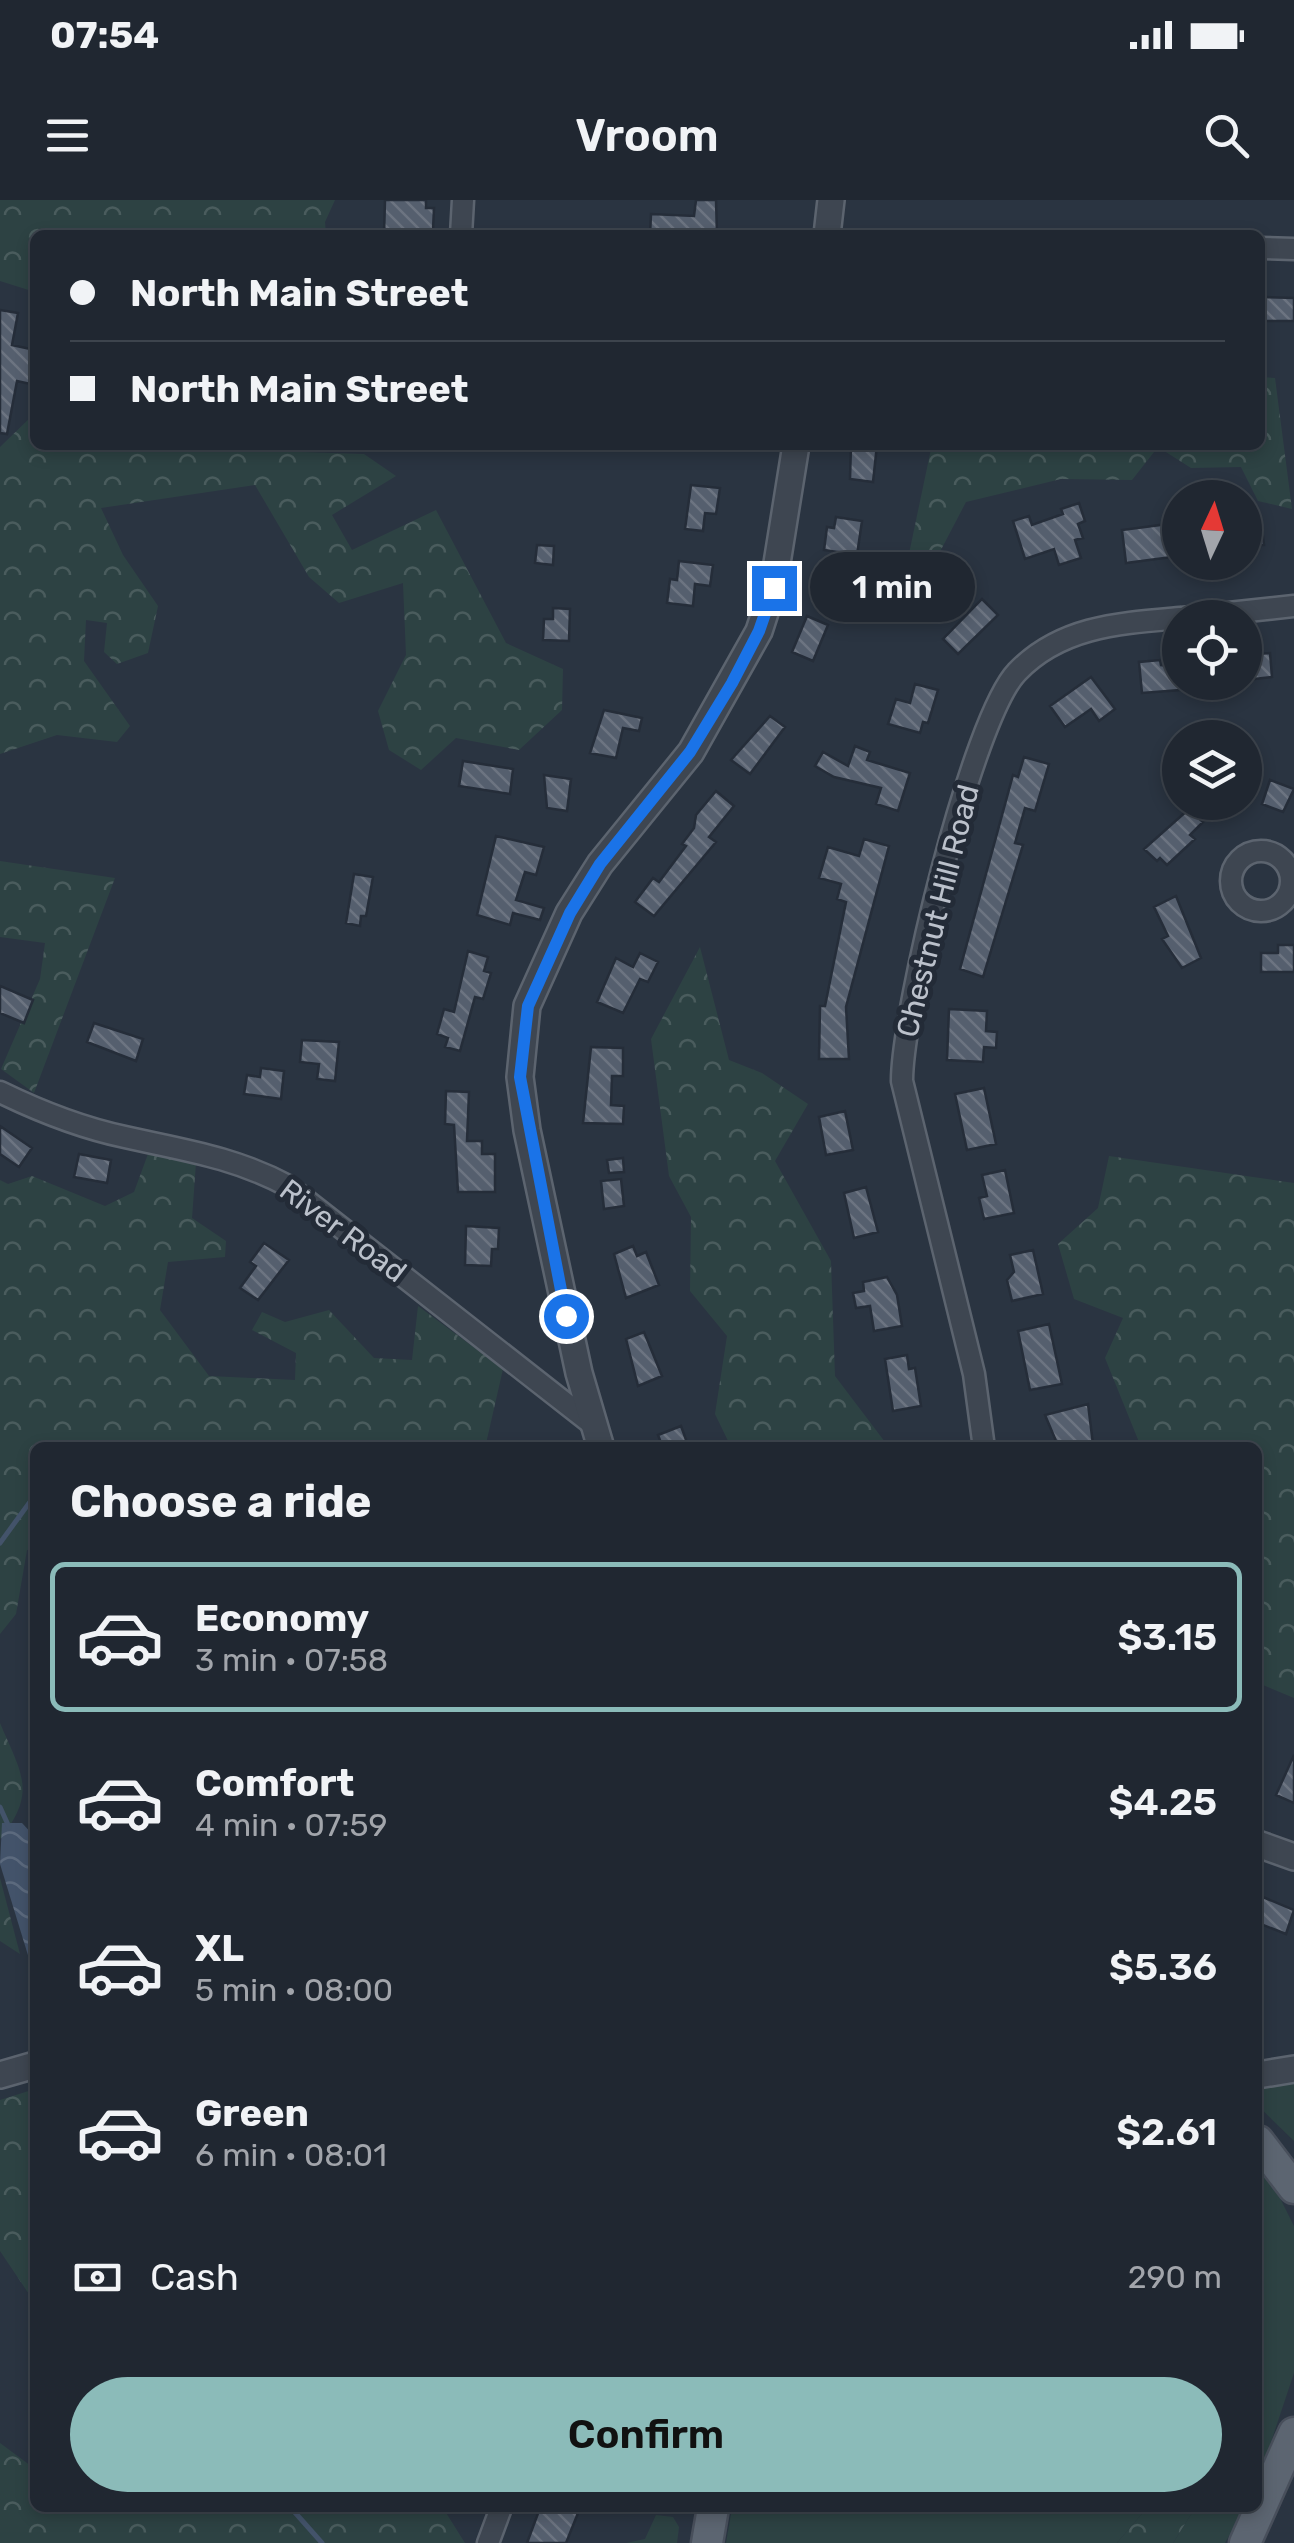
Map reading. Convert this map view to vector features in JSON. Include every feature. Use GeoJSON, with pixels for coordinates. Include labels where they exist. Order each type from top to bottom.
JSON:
{"type":"FeatureCollection","features":[{"type":"Feature","properties":{"kind":"main road"},"geometry":{"type":"LineString","coordinates":[[1262,2147],[1294,2188]]}},
{"type":"Feature","properties":{"kind":"main road"},"geometry":{"type":"LineString","coordinates":[[1262,2505],[1294,2433]]}},
{"type":"Feature","properties":{"kind":"main road"},"geometry":{"type":"LineString","coordinates":[[1247,2539],[1294,2500]]}},
{"type":"Feature","properties":{"kind":"main road"},"geometry":{"type":"LineString","coordinates":[[707,2543],[712,2512]]}},
{"type":"Feature","properties":{"kind":"main road"},"geometry":{"type":"LineString","coordinates":[[1247,2539],[1259,2512]]}},
{"type":"Feature","properties":{"kind":"street"},"geometry":{"type":"LineString","coordinates":[[461,230],[464,200]]}},
{"type":"Feature","properties":{"kind":"street"},"geometry":{"type":"LineString","coordinates":[[828,230],[831,200]]}},
{"type":"Feature","properties":{"kind":"street"},"geometry":{"type":"LineString","coordinates":[[1265,248],[1294,248]]}},
{"type":"Feature","properties":{"kind":"street"},"geometry":{"type":"LineString","coordinates":[[596,1436],[528,1130],[520,1077],[528,1006],[570,913],[600,864],[690,752],[759,631],[774,588],[795,450]]}},
{"type":"Feature","properties":{"kind":"street","name":"Chestnut Hill Road"},"geometry":{"type":"LineString","coordinates":[[1262,609],[1294,606]]}},
{"type":"Feature","properties":{"kind":"street","name":"Chestnut Hill Road"},"geometry":{"type":"LineString","coordinates":[[983,1442],[974,1374],[902,1081],[902,1052],[930,919],[986,726],[1010,680],[1050,646],[1078,632],[1162,621]]}},
{"type":"Feature","properties":{"kind":"street","name":"River Road"},"geometry":{"type":"LineString","coordinates":[[0,1092],[37,1110],[122,1136],[206,1151],[252,1166],[288,1186],[596,1436]]}},
{"type":"Feature","properties":{"kind":"street"},"geometry":{"type":"LineString","coordinates":[[1262,1846],[1294,1858]]}},
{"type":"Feature","properties":{"kind":"street"},"geometry":{"type":"LineString","coordinates":[[0,2074],[30,2066]]}},
{"type":"Feature","properties":{"kind":"street"},"geometry":{"type":"LineString","coordinates":[[1262,2075],[1294,2069]]}},
{"type":"Feature","properties":{"kind":"street"},"geometry":{"type":"LineString","coordinates":[[488,2543],[500,2512]]}},
{"type":"Feature","properties":{"kind":"green space"},"geometry":{"type":"Polygon","coordinates":[[[0,200],[335,200],[326,230],[30,230],[30,290],[0,281],[0,200]]]}},
{"type":"Feature","properties":{"kind":"green space"},"geometry":{"type":"Polygon","coordinates":[[[1265,377],[1275,378],[1292,509],[1262,502],[1262,480],[1248,480],[1241,467],[1191,468],[1163,450],[1265,450],[1265,377]]]}},
{"type":"Feature","properties":{"kind":"green space"},"geometry":{"type":"Polygon","coordinates":[[[30,418],[30,450],[364,454],[396,476],[332,515],[352,550],[436,510],[506,643],[563,669],[562,710],[519,750],[456,738],[421,770],[389,750],[378,711],[406,655],[403,583],[339,603],[309,577],[255,485],[101,508],[123,555],[158,606],[148,653],[117,664],[104,652],[107,623],[86,620],[84,661],[130,726],[117,742],[57,735],[0,754],[0,447],[30,418]]]}},
{"type":"Feature","properties":{"kind":"green space"},"geometry":{"type":"Polygon","coordinates":[[[931,450],[1156,450],[1132,480],[1061,479],[966,502],[932,567],[906,568],[931,450]]]}},
{"type":"Feature","properties":{"kind":"green space"},"geometry":{"type":"Polygon","coordinates":[[[0,861],[115,878],[34,1093],[1,1069],[40,979],[45,943],[0,937],[0,861]]]}},
{"type":"Feature","properties":{"kind":"green space"},"geometry":{"type":"Polygon","coordinates":[[[700,947],[729,1060],[762,1073],[808,1104],[775,1161],[831,1261],[835,1376],[885,1442],[729,1442],[715,1414],[727,1336],[690,1291],[691,1217],[669,1176],[651,1039],[700,947]]]}},
{"type":"Feature","properties":{"kind":"green space"},"geometry":{"type":"Polygon","coordinates":[[[148,1154],[196,1163],[192,1218],[226,1241],[225,1257],[168,1262],[160,1310],[209,1376],[295,1380],[296,1353],[252,1330],[262,1312],[285,1322],[329,1310],[374,1358],[412,1360],[418,1306],[503,1369],[486,1442],[30,1442],[30,1550],[16,1614],[0,1634],[0,1180],[8,1184],[32,1176],[105,1206],[134,1192],[148,1154]]]}},
{"type":"Feature","properties":{"kind":"green space"},"geometry":{"type":"Polygon","coordinates":[[[1109,1156],[1294,1183],[1294,1698],[1262,1685],[1262,1442],[1139,1442],[1105,1358],[1123,1318],[1074,1299],[1058,1244],[1098,1208],[1109,1156]]]}},
{"type":"Feature","properties":{"kind":"green space"},"geometry":{"type":"Polygon","coordinates":[[[0,1723],[19,1769],[22,1795],[12,1823],[0,1839],[0,1723]]]}},
{"type":"Feature","properties":{"kind":"green space"},"geometry":{"type":"Polygon","coordinates":[[[0,1878],[20,1954],[0,1941],[0,1878]]]}},
{"type":"Feature","properties":{"kind":"green space"},"geometry":{"type":"Polygon","coordinates":[[[1294,2079],[1294,2141],[1262,2110],[1262,2084],[1294,2079]]]}},
{"type":"Feature","properties":{"kind":"green space"},"geometry":{"type":"Polygon","coordinates":[[[30,2091],[30,2296],[0,2251],[0,2100],[30,2091]]]}},
{"type":"Feature","properties":{"kind":"green space"},"geometry":{"type":"Polygon","coordinates":[[[1262,2172],[1294,2226],[1294,2373],[1262,2469],[1262,2172]]]}},
{"type":"Feature","properties":{"kind":"green space"},"geometry":{"type":"Polygon","coordinates":[[[0,2443],[30,2465],[30,2512],[446,2512],[465,2543],[0,2543],[0,2443]]]}},
{"type":"Feature","properties":{"kind":"green space"},"geometry":{"type":"Polygon","coordinates":[[[731,2512],[1144,2512],[1117,2543],[726,2543],[731,2512]]]}},
{"type":"Feature","properties":{"kind":"green space"},"geometry":{"type":"Polygon","coordinates":[[[1144,2512],[1192,2512],[1173,2543],[1117,2543],[1144,2512]]]}},
{"type":"Feature","properties":{"kind":"green space"},"geometry":{"type":"Polygon","coordinates":[[[1192,2512],[1243,2512],[1225,2543],[1173,2543],[1192,2512]]]}},
{"type":"Feature","properties":{"kind":"green space"},"geometry":{"type":"Polygon","coordinates":[[[656,2515],[673,2517],[679,2527],[677,2543],[626,2543],[645,2539],[656,2515]]]}},
{"type":"Feature","properties":{"kind":"water"},"geometry":{"type":"Polygon","coordinates":[[[2,1823],[22,1823],[30,1832],[30,1962],[0,1864],[2,1823]]]}},
{"type":"Feature","properties":{"kind":"building"},"geometry":{"type":"Polygon","coordinates":[[[385,200],[426,200],[426,208],[434,208],[433,230],[384,230],[385,200]]]}},
{"type":"Feature","properties":{"kind":"building"},"geometry":{"type":"Polygon","coordinates":[[[696,200],[716,200],[717,230],[650,230],[651,214],[694,216],[696,200]]]}},
{"type":"Feature","properties":{"kind":"building"},"geometry":{"type":"Polygon","coordinates":[[[1265,297],[1294,298],[1294,321],[1265,321],[1265,297]]]}},
{"type":"Feature","properties":{"kind":"building"},"geometry":{"type":"Polygon","coordinates":[[[0,310],[18,313],[12,345],[30,349],[30,384],[17,381],[7,434],[0,433],[0,310]]]}},
{"type":"Feature","properties":{"kind":"building"},"geometry":{"type":"Polygon","coordinates":[[[851,450],[876,450],[873,482],[850,479],[851,450]]]}},
{"type":"Feature","properties":{"kind":"building"},"geometry":{"type":"Polygon","coordinates":[[[691,485],[720,488],[716,514],[705,513],[703,531],[685,529],[691,485]]]}},
{"type":"Feature","properties":{"kind":"building"},"geometry":{"type":"Polygon","coordinates":[[[1079,503],[1085,521],[1078,524],[1083,538],[1075,540],[1081,558],[1059,565],[1054,549],[1025,559],[1013,521],[1029,516],[1032,525],[1063,514],[1061,509],[1079,503]]]}},
{"type":"Feature","properties":{"kind":"building"},"geometry":{"type":"Polygon","coordinates":[[[836,517],[862,521],[857,555],[824,550],[827,527],[834,528],[836,517]]]}},
{"type":"Feature","properties":{"kind":"building"},"geometry":{"type":"Polygon","coordinates":[[[1162,525],[1162,558],[1126,563],[1122,530],[1162,525]]]}},
{"type":"Feature","properties":{"kind":"building"},"geometry":{"type":"Polygon","coordinates":[[[537,545],[554,546],[553,565],[535,563],[537,545]]]}},
{"type":"Feature","properties":{"kind":"building"},"geometry":{"type":"Polygon","coordinates":[[[679,561],[713,565],[710,586],[695,584],[693,606],[667,603],[670,579],[677,580],[679,561]]]}},
{"type":"Feature","properties":{"kind":"building"},"geometry":{"type":"Polygon","coordinates":[[[982,599],[998,615],[958,654],[943,639],[982,599]]]}},
{"type":"Feature","properties":{"kind":"building"},"geometry":{"type":"Polygon","coordinates":[[[553,608],[570,609],[569,641],[543,640],[544,619],[553,619],[553,608]]]}},
{"type":"Feature","properties":{"kind":"building"},"geometry":{"type":"Polygon","coordinates":[[[807,616],[828,625],[813,661],[792,652],[807,616]]]}},
{"type":"Feature","properties":{"kind":"building"},"geometry":{"type":"Polygon","coordinates":[[[1270,653],[1272,677],[1262,678],[1262,654],[1270,653]]]}},
{"type":"Feature","properties":{"kind":"building"},"geometry":{"type":"Polygon","coordinates":[[[1160,660],[1162,691],[1142,693],[1139,662],[1160,660]]]}},
{"type":"Feature","properties":{"kind":"building"},"geometry":{"type":"Polygon","coordinates":[[[1091,677],[1115,709],[1099,721],[1091,709],[1065,727],[1050,706],[1091,677]]]}},
{"type":"Feature","properties":{"kind":"building"},"geometry":{"type":"Polygon","coordinates":[[[915,684],[938,690],[928,723],[923,722],[920,733],[888,724],[896,699],[910,703],[915,684]]]}},
{"type":"Feature","properties":{"kind":"building"},"geometry":{"type":"Polygon","coordinates":[[[604,710],[642,718],[639,731],[623,728],[616,758],[590,753],[604,710]]]}},
{"type":"Feature","properties":{"kind":"building"},"geometry":{"type":"Polygon","coordinates":[[[770,716],[785,727],[750,774],[731,760],[770,716]]]}},
{"type":"Feature","properties":{"kind":"building"},"geometry":{"type":"Polygon","coordinates":[[[855,746],[870,752],[867,760],[910,773],[898,811],[876,804],[881,788],[834,777],[815,766],[823,752],[848,766],[855,746]]]}},
{"type":"Feature","properties":{"kind":"building"},"geometry":{"type":"Polygon","coordinates":[[[1024,757],[1049,764],[1035,811],[1025,808],[1015,843],[1023,845],[983,977],[960,969],[1013,775],[1018,777],[1024,757]]]}},
{"type":"Feature","properties":{"kind":"building"},"geometry":{"type":"Polygon","coordinates":[[[463,761],[513,769],[510,794],[459,786],[463,761]]]}},
{"type":"Feature","properties":{"kind":"building"},"geometry":{"type":"Polygon","coordinates":[[[544,775],[571,779],[567,811],[547,808],[544,775]]]}},
{"type":"Feature","properties":{"kind":"building"},"geometry":{"type":"Polygon","coordinates":[[[1270,780],[1294,789],[1283,812],[1262,804],[1270,780]]]}},
{"type":"Feature","properties":{"kind":"building"},"geometry":{"type":"Polygon","coordinates":[[[716,791],[734,806],[709,837],[716,842],[654,916],[635,902],[653,878],[659,882],[686,846],[682,844],[694,828],[696,815],[716,791]]]}},
{"type":"Feature","properties":{"kind":"building"},"geometry":{"type":"Polygon","coordinates":[[[1177,820],[1203,822],[1190,835],[1195,839],[1167,865],[1144,849],[1177,820]]]}},
{"type":"Feature","properties":{"kind":"building"},"geometry":{"type":"Polygon","coordinates":[[[496,836],[544,847],[536,875],[525,872],[516,900],[544,908],[540,920],[513,913],[510,925],[477,915],[496,836]]]}},
{"type":"Feature","properties":{"kind":"building"},"geometry":{"type":"Polygon","coordinates":[[[864,839],[889,846],[846,1007],[849,1059],[819,1059],[820,1006],[825,1006],[846,902],[837,899],[841,884],[819,878],[828,847],[859,856],[864,839]]]}},
{"type":"Feature","properties":{"kind":"building"},"geometry":{"type":"Polygon","coordinates":[[[354,874],[373,877],[366,916],[361,916],[360,926],[346,923],[354,874]]]}},
{"type":"Feature","properties":{"kind":"building"},"geometry":{"type":"Polygon","coordinates":[[[1176,896],[1201,958],[1182,968],[1162,939],[1168,936],[1154,907],[1176,896]]]}},
{"type":"Feature","properties":{"kind":"building"},"geometry":{"type":"Polygon","coordinates":[[[1278,945],[1294,945],[1294,972],[1261,972],[1261,953],[1278,953],[1278,945]]]}},
{"type":"Feature","properties":{"kind":"building"},"geometry":{"type":"Polygon","coordinates":[[[468,951],[488,957],[484,971],[491,973],[483,999],[475,997],[460,1051],[445,1047],[448,1038],[437,1034],[444,1009],[454,1012],[468,951]]]}},
{"type":"Feature","properties":{"kind":"building"},"geometry":{"type":"Polygon","coordinates":[[[640,953],[658,962],[648,982],[640,979],[623,1013],[597,1002],[616,958],[633,967],[640,953]]]}},
{"type":"Feature","properties":{"kind":"building"},"geometry":{"type":"Polygon","coordinates":[[[0,986],[33,1000],[24,1023],[0,1013],[0,986]]]}},
{"type":"Feature","properties":{"kind":"building"},"geometry":{"type":"Polygon","coordinates":[[[949,1009],[987,1011],[986,1031],[997,1032],[996,1048],[984,1047],[983,1062],[947,1060],[949,1009]]]}},
{"type":"Feature","properties":{"kind":"building"},"geometry":{"type":"Polygon","coordinates":[[[94,1023],[143,1039],[136,1061],[87,1042],[94,1023]]]}},
{"type":"Feature","properties":{"kind":"building"},"geometry":{"type":"Polygon","coordinates":[[[302,1040],[339,1042],[335,1081],[317,1079],[319,1064],[300,1062],[302,1040]]]}},
{"type":"Feature","properties":{"kind":"building"},"geometry":{"type":"Polygon","coordinates":[[[591,1047],[623,1048],[623,1076],[612,1076],[611,1105],[624,1106],[623,1124],[583,1123],[591,1047]]]}},
{"type":"Feature","properties":{"kind":"building"},"geometry":{"type":"Polygon","coordinates":[[[261,1068],[284,1071],[281,1099],[244,1094],[247,1075],[260,1077],[261,1068]]]}},
{"type":"Feature","properties":{"kind":"building"},"geometry":{"type":"Polygon","coordinates":[[[984,1088],[996,1144],[967,1150],[955,1094],[984,1088]]]}},
{"type":"Feature","properties":{"kind":"building"},"geometry":{"type":"Polygon","coordinates":[[[446,1091],[469,1092],[467,1141],[482,1141],[482,1154],[495,1154],[495,1192],[458,1192],[454,1125],[445,1124],[446,1091]]]}},
{"type":"Feature","properties":{"kind":"building"},"geometry":{"type":"Polygon","coordinates":[[[845,1111],[853,1150],[826,1155],[819,1117],[845,1111]]]}},
{"type":"Feature","properties":{"kind":"building"},"geometry":{"type":"Polygon","coordinates":[[[0,1126],[32,1148],[19,1167],[0,1154],[0,1126]]]}},
{"type":"Feature","properties":{"kind":"building"},"geometry":{"type":"Polygon","coordinates":[[[79,1154],[111,1160],[107,1183],[74,1177],[79,1154]]]}},
{"type":"Feature","properties":{"kind":"building"},"geometry":{"type":"Polygon","coordinates":[[[623,1158],[624,1172],[609,1173],[607,1160],[623,1158]]]}},
{"type":"Feature","properties":{"kind":"building"},"geometry":{"type":"Polygon","coordinates":[[[1005,1170],[1014,1213],[984,1219],[979,1198],[987,1196],[982,1175],[1005,1170]]]}},
{"type":"Feature","properties":{"kind":"building"},"geometry":{"type":"Polygon","coordinates":[[[621,1179],[624,1206],[604,1209],[601,1181],[621,1179]]]}},
{"type":"Feature","properties":{"kind":"building"},"geometry":{"type":"Polygon","coordinates":[[[866,1187],[878,1232],[854,1238],[844,1193],[866,1187]]]}},
{"type":"Feature","properties":{"kind":"building"},"geometry":{"type":"Polygon","coordinates":[[[466,1226],[499,1228],[498,1249],[492,1249],[491,1266],[465,1265],[466,1226]]]}},
{"type":"Feature","properties":{"kind":"building"},"geometry":{"type":"Polygon","coordinates":[[[264,1243],[289,1260],[258,1300],[240,1288],[256,1266],[250,1262],[264,1243]]]}},
{"type":"Feature","properties":{"kind":"building"},"geometry":{"type":"Polygon","coordinates":[[[633,1246],[637,1256],[646,1252],[659,1285],[626,1298],[614,1254],[633,1246]]]}},
{"type":"Feature","properties":{"kind":"building"},"geometry":{"type":"Polygon","coordinates":[[[1033,1250],[1043,1294],[1012,1301],[1007,1280],[1014,1272],[1010,1255],[1033,1250]]]}},
{"type":"Feature","properties":{"kind":"building"},"geometry":{"type":"Polygon","coordinates":[[[887,1277],[897,1295],[902,1326],[874,1331],[870,1306],[856,1308],[853,1293],[864,1291],[863,1282],[887,1277]]]}},
{"type":"Feature","properties":{"kind":"building"},"geometry":{"type":"Polygon","coordinates":[[[1049,1324],[1062,1384],[1030,1390],[1018,1331],[1049,1324]]]}},
{"type":"Feature","properties":{"kind":"building"},"geometry":{"type":"Polygon","coordinates":[[[644,1332],[662,1376],[638,1386],[626,1339],[644,1332]]]}},
{"type":"Feature","properties":{"kind":"building"},"geometry":{"type":"Polygon","coordinates":[[[907,1355],[909,1369],[915,1368],[921,1406],[893,1411],[885,1359],[907,1355]]]}},
{"type":"Feature","properties":{"kind":"building"},"geometry":{"type":"Polygon","coordinates":[[[1088,1404],[1093,1442],[1056,1442],[1045,1415],[1088,1404]]]}},
{"type":"Feature","properties":{"kind":"building"},"geometry":{"type":"Polygon","coordinates":[[[681,1426],[687,1442],[661,1442],[658,1435],[681,1426]]]}},
{"type":"Feature","properties":{"kind":"building"},"geometry":{"type":"Polygon","coordinates":[[[1294,1755],[1294,1803],[1276,1795],[1294,1755]]]}},
{"type":"Feature","properties":{"kind":"building"},"geometry":{"type":"Polygon","coordinates":[[[1262,1897],[1294,1910],[1286,1934],[1262,1925],[1262,1897]]]}},
{"type":"Feature","properties":{"kind":"building"},"geometry":{"type":"Polygon","coordinates":[[[539,2512],[578,2512],[566,2543],[527,2543],[539,2512]]]}},
{"type":"Feature","properties":{"kind":"waterway"},"geometry":{"type":"LineString","coordinates":[[0,1543],[30,1502]]}},
{"type":"Feature","properties":{"kind":"waterway"},"geometry":{"type":"LineString","coordinates":[[0,1807],[9,1827]]}},
{"type":"Feature","properties":{"kind":"waterway"},"geometry":{"type":"LineString","coordinates":[[295,2512],[322,2543]]}},
{"type":"Feature","properties":{"kind":"route"},"geometry":{"type":"LineString","coordinates":[[566,1316],[520,1077],[528,1006],[570,913],[600,864],[690,752],[732,683],[759,631],[774,588]]}}]}
